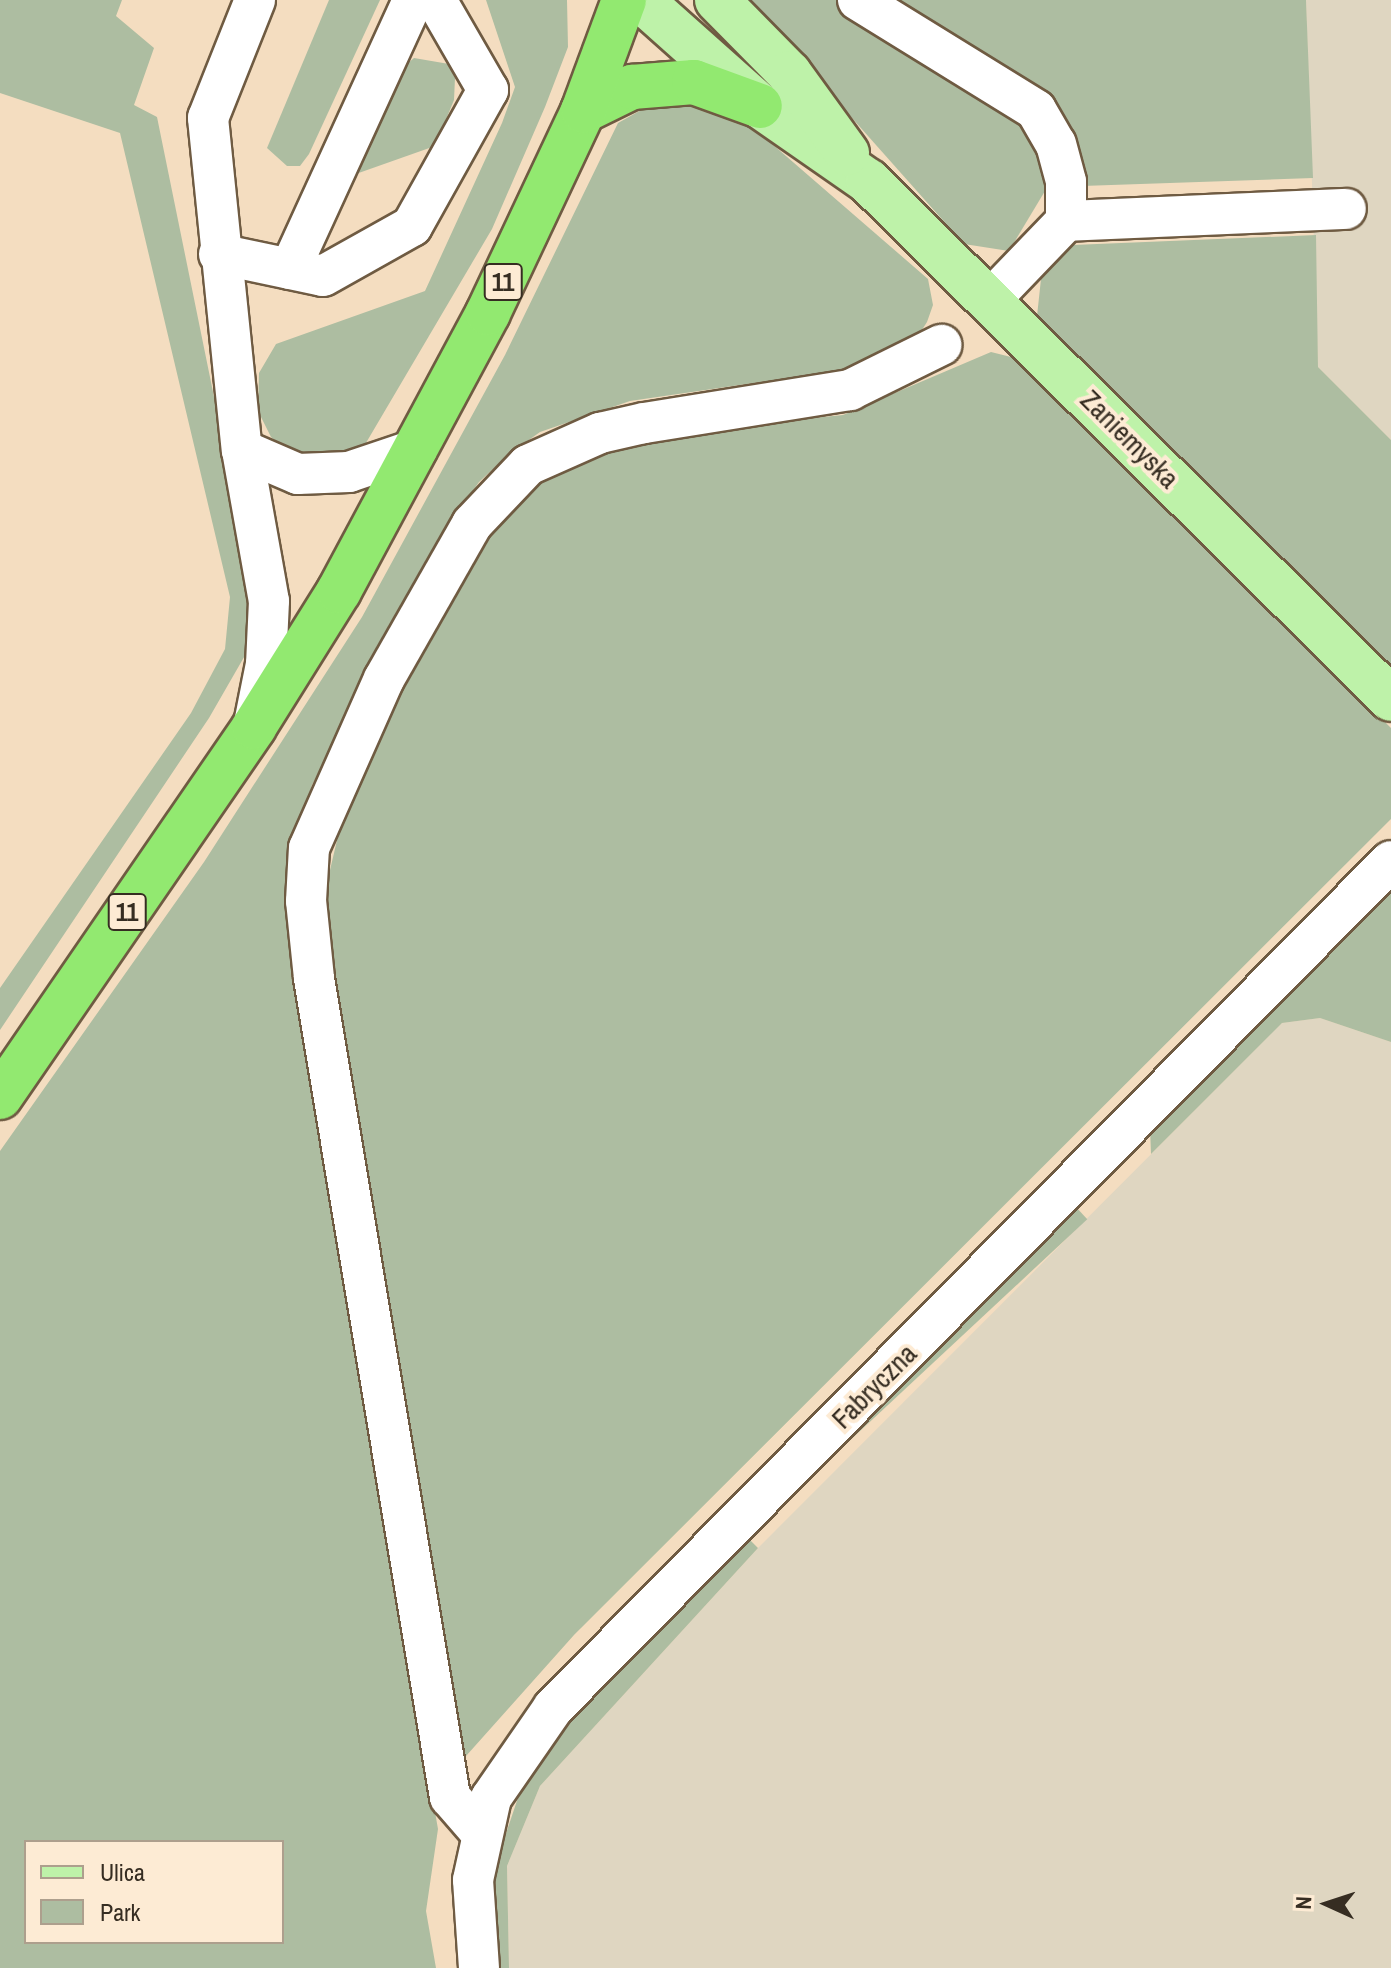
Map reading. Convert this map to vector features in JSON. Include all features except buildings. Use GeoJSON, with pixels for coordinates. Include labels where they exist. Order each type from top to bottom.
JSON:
{"type":"FeatureCollection","features":[{"type":"Feature","properties":{"kind":"highway","name":"11"},"geometry":{"type":"LineString","coordinates":[[0,1097],[254,727],[339,591],[417,449],[583,111],[624,0]]}},
{"type":"Feature","properties":{"kind":"highway"},"geometry":{"type":"LineString","coordinates":[[583,111],[632,87],[694,82],[760,106]]}},
{"type":"Feature","properties":{"kind":"main road","name":"Zaniemyska"},"geometry":{"type":"LineString","coordinates":[[641,0],[760,106],[868,181],[991,299],[1391,699]]}},
{"type":"Feature","properties":{"kind":"main road","name":"Zaniemyska"},"geometry":{"type":"LineString","coordinates":[[717,0],[789,73],[868,181]]}},
{"type":"Feature","properties":{"kind":"street"},"geometry":{"type":"LineString","coordinates":[[254,727],[266,664],[269,601],[242,450],[219,254],[208,118],[255,0]]}},
{"type":"Feature","properties":{"kind":"street"},"geometry":{"type":"LineString","coordinates":[[290,269],[413,0]]}},
{"type":"Feature","properties":{"kind":"street"},"geometry":{"type":"LineString","coordinates":[[219,254],[323,276],[412,226],[488,90],[436,0]]}},
{"type":"Feature","properties":{"kind":"street"},"geometry":{"type":"LineString","coordinates":[[858,0],[1036,110],[1063,163],[1066,221]]}},
{"type":"Feature","properties":{"kind":"street"},"geometry":{"type":"LineString","coordinates":[[991,299],[1066,221],[1346,209]]}},
{"type":"Feature","properties":{"kind":"street"},"geometry":{"type":"LineString","coordinates":[[482,1834],[450,1797],[314,978],[306,901],[309,848],[384,679],[465,537],[528,465],[600,433],[850,390],[941,345]]}},
{"type":"Feature","properties":{"kind":"street"},"geometry":{"type":"LineString","coordinates":[[242,450],[298,474],[349,472],[417,449]]}},
{"type":"Feature","properties":{"kind":"street","name":"Fabryczna"},"geometry":{"type":"LineString","coordinates":[[479,1968],[473,1880],[491,1798],[553,1708],[1391,861]]}},
{"type":"Feature","properties":{"kind":"shaded area"},"geometry":{"type":"Polygon","coordinates":[[[1306,0],[1391,0],[1391,440],[1318,367],[1306,0]]]}},
{"type":"Feature","properties":{"kind":"shaded area"},"geometry":{"type":"Polygon","coordinates":[[[1320,1018],[1391,1042],[1391,1968],[509,1968],[507,1866],[540,1786],[758,1548],[1282,1023],[1320,1018]]]}},
{"type":"Feature","properties":{"kind":"green space"},"geometry":{"type":"Polygon","coordinates":[[[0,0],[122,0],[116,16],[154,48],[134,105],[157,117],[256,603],[251,645],[209,718],[0,1030],[0,988],[191,713],[225,649],[230,597],[120,133],[0,93],[0,0]]]}},
{"type":"Feature","properties":{"kind":"green space"},"geometry":{"type":"Polygon","coordinates":[[[329,0],[380,0],[309,154],[300,166],[287,166],[267,148],[329,0]]]}},
{"type":"Feature","properties":{"kind":"green space"},"geometry":{"type":"Polygon","coordinates":[[[486,0],[567,0],[568,47],[492,229],[363,448],[341,458],[288,453],[271,437],[258,411],[259,373],[276,344],[425,291],[502,123],[515,87],[486,0]]]}},
{"type":"Feature","properties":{"kind":"green space"},"geometry":{"type":"Polygon","coordinates":[[[747,0],[840,0],[977,86],[1025,127],[1046,169],[1045,191],[1009,251],[964,244],[747,0]]]}},
{"type":"Feature","properties":{"kind":"green space"},"geometry":{"type":"Polygon","coordinates":[[[887,0],[1306,0],[1313,178],[1082,186],[1075,152],[887,0]]]}},
{"type":"Feature","properties":{"kind":"green space"},"geometry":{"type":"Polygon","coordinates":[[[414,58],[449,64],[455,78],[454,100],[435,146],[353,175],[401,69],[414,58]]]}},
{"type":"Feature","properties":{"kind":"green space"},"geometry":{"type":"Polygon","coordinates":[[[679,98],[749,124],[928,279],[933,305],[927,322],[914,342],[865,367],[630,401],[540,432],[508,455],[479,482],[440,537],[312,785],[287,864],[401,1620],[438,1829],[426,1911],[436,1968],[0,1968],[0,1151],[204,862],[362,617],[505,355],[618,123],[659,100],[679,98]]]}},
{"type":"Feature","properties":{"kind":"green space"},"geometry":{"type":"Polygon","coordinates":[[[1316,235],[1318,367],[1391,440],[1391,668],[1037,316],[1041,279],[1073,245],[1316,235]]]}},
{"type":"Feature","properties":{"kind":"green space"},"geometry":{"type":"Polygon","coordinates":[[[991,352],[1011,357],[1034,375],[1391,728],[1391,819],[574,1635],[458,1765],[322,904],[342,819],[404,684],[478,547],[536,486],[614,446],[699,429],[843,415],[991,352]]]}},
{"type":"Feature","properties":{"kind":"green space"},"geometry":{"type":"Polygon","coordinates":[[[1391,892],[1391,1042],[1320,1018],[1282,1023],[1151,1154],[1150,1127],[1391,892]]]}},
{"type":"Feature","properties":{"kind":"green space"},"geometry":{"type":"Polygon","coordinates":[[[1075,1206],[1087,1219],[836,1454],[823,1441],[1075,1206]]]}},
{"type":"Feature","properties":{"kind":"green space"},"geometry":{"type":"Polygon","coordinates":[[[748,1538],[758,1548],[540,1786],[507,1866],[509,1968],[493,1968],[492,1875],[525,1777],[567,1719],[748,1538]]]}}]}
